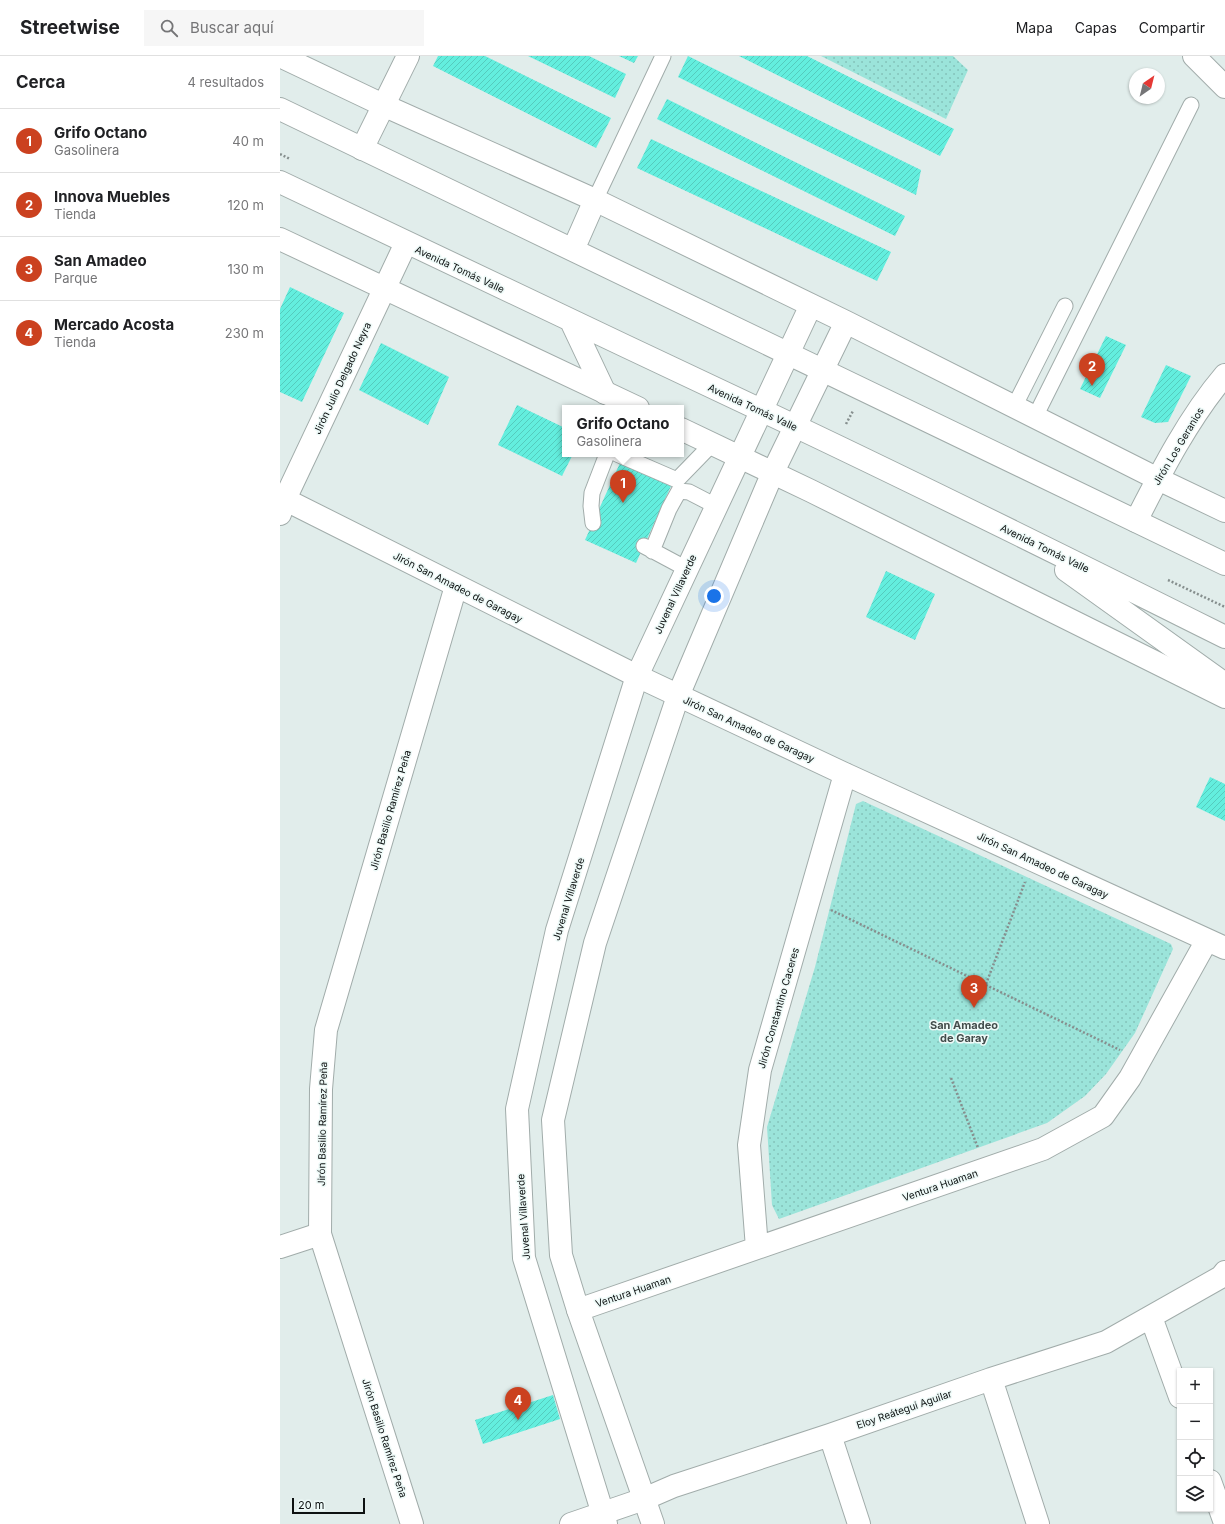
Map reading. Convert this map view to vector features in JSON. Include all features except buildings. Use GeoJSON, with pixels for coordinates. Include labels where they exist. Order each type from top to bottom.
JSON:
{"type":"FeatureCollection","features":[{"type":"Feature","properties":{"kind":"street"},"geometry":{"type":"LineString","coordinates":[[280,56],[383,105],[595,200],[846,322],[1158,479],[1225,511]]}},
{"type":"Feature","properties":{"kind":"street"},"geometry":{"type":"LineString","coordinates":[[362,149],[408,56]]}},
{"type":"Feature","properties":{"kind":"street"},"geometry":{"type":"LineString","coordinates":[[1194,56],[1225,87]]}},
{"type":"Feature","properties":{"kind":"street"},"geometry":{"type":"LineString","coordinates":[[280,109],[1225,564]]}},
{"type":"Feature","properties":{"kind":"street","name":"Avenida Tomás Valle"},"geometry":{"type":"LineString","coordinates":[[280,182],[1015,532],[1225,637]]}},
{"type":"Feature","properties":{"kind":"street"},"geometry":{"type":"LineString","coordinates":[[573,250],[595,200]]}},
{"type":"Feature","properties":{"kind":"street"},"geometry":{"type":"LineString","coordinates":[[280,240],[385,288],[629,405]]}},
{"type":"Feature","properties":{"kind":"street","name":"Jirón Julio Delgado Neyra"},"geometry":{"type":"LineString","coordinates":[[282,503],[406,243]]}},
{"type":"Feature","properties":{"kind":"street","name":"Juvenal Villaverde"},"geometry":{"type":"LineString","coordinates":[[605,1518],[524,1258],[517,1109],[557,930],[637,676],[811,305]]}},
{"type":"Feature","properties":{"kind":"street"},"geometry":{"type":"LineString","coordinates":[[571,321],[606,393]]}},
{"type":"Feature","properties":{"kind":"street"},"geometry":{"type":"LineString","coordinates":[[653,1524],[578,1310],[562,1255],[553,1120],[595,943],[678,696],[774,472],[846,322]]}},
{"type":"Feature","properties":{"kind":"street","name":"Jirón Los Geranios"},"geometry":{"type":"LineString","coordinates":[[1136,521],[1158,479],[1194,418],[1214,387],[1225,375]]}},
{"type":"Feature","properties":{"kind":"street"},"geometry":{"type":"LineString","coordinates":[[684,430],[774,472],[1225,697]]}},
{"type":"Feature","properties":{"kind":"street","name":"Jirón San Amadeo de Garagay"},"geometry":{"type":"LineString","coordinates":[[282,503],[456,586],[678,696],[1216,944]]}},
{"type":"Feature","properties":{"kind":"street"},"geometry":{"type":"LineString","coordinates":[[1015,532],[1225,684]]}},
{"type":"Feature","properties":{"kind":"street","name":"Jirón Basilio Ramírez Peña"},"geometry":{"type":"LineString","coordinates":[[412,1524],[320,1234],[321,1089],[326,1030],[456,586]]}},
{"type":"Feature","properties":{"kind":"street","name":"Jirón Constantino Caceres"},"geometry":{"type":"LineString","coordinates":[[757,1248],[749,1145],[760,1070],[845,774]]}},
{"type":"Feature","properties":{"kind":"street","name":"Ventura Huaman"},"geometry":{"type":"LineString","coordinates":[[578,1310],[1043,1149],[1103,1116],[1130,1078],[1140,1060],[1216,944]]}},
{"type":"Feature","properties":{"kind":"street"},"geometry":{"type":"LineString","coordinates":[[280,1247],[320,1234]]}},
{"type":"Feature","properties":{"kind":"street","name":"Eloy Reátegui Aguilar"},"geometry":{"type":"LineString","coordinates":[[572,1524],[605,1518],[674,1486],[830,1435],[991,1379],[1106,1342],[1221,1277],[1225,1272]]}},
{"type":"Feature","properties":{"kind":"street"},"geometry":{"type":"LineString","coordinates":[[1151,1316],[1177,1389]]}},
{"type":"Feature","properties":{"kind":"street"},"geometry":{"type":"LineString","coordinates":[[991,1379],[1038,1524]]}},
{"type":"Feature","properties":{"kind":"street"},"geometry":{"type":"LineString","coordinates":[[830,1435],[859,1524]]}},
{"type":"Feature","properties":{"kind":"street"},"geometry":{"type":"LineString","coordinates":[[1217,1490],[1225,1523]]}},
{"type":"Feature","properties":{"kind":"lane"},"geometry":{"type":"LineString","coordinates":[[595,200],[664,56]]}},
{"type":"Feature","properties":{"kind":"lane"},"geometry":{"type":"LineString","coordinates":[[1035,417],[1191,105]]}},
{"type":"Feature","properties":{"kind":"lane"},"geometry":{"type":"LineString","coordinates":[[1014,407],[1064,306]]}},
{"type":"Feature","properties":{"kind":"lane"},"geometry":{"type":"LineString","coordinates":[[687,569],[647,548],[669,509],[678,485],[712,444]]}},
{"type":"Feature","properties":{"kind":"lane"},"geometry":{"type":"LineString","coordinates":[[593,523],[591,506],[592,493],[607,457]]}},
{"type":"Feature","properties":{"kind":"lane"},"geometry":{"type":"LineString","coordinates":[[623,457],[716,506]]}},
{"type":"Feature","properties":{"kind":"path"},"geometry":{"type":"LineString","coordinates":[[834,445],[864,390]]}},
{"type":"Feature","properties":{"kind":"path"},"geometry":{"type":"LineString","coordinates":[[986,984],[1027,877]]}},
{"type":"Feature","properties":{"kind":"path"},"geometry":{"type":"LineString","coordinates":[[809,900],[986,984],[1140,1060]]}},
{"type":"Feature","properties":{"kind":"path"},"geometry":{"type":"LineString","coordinates":[[951,1078],[978,1148],[984,1170]]}},
{"type":"Feature","properties":{"kind":"shaded area"},"geometry":{"type":"Polygon","coordinates":[[[821,56],[953,56],[968,70],[946,119],[821,56]]]}},
{"type":"Feature","properties":{"kind":"shaded area"},"geometry":{"type":"Polygon","coordinates":[[[863,801],[1171,944],[1173,949],[1135,1033],[1106,1074],[1085,1096],[1047,1123],[779,1219],[772,1205],[767,1127],[815,967],[856,804],[863,801]]]}},
{"type":"Feature","properties":{"kind":"place","name":"Innova Muebles"},"geometry":{"type":"Point","coordinates":[1092,386]}},
{"type":"Feature","properties":{"kind":"place","name":"Grifo Octano"},"geometry":{"type":"Point","coordinates":[623,503]}},
{"type":"Feature","properties":{"kind":"place","name":"San Amadeo"},"geometry":{"type":"Point","coordinates":[974,1008]}},
{"type":"Feature","properties":{"kind":"place","name":"Mercado Acosta"},"geometry":{"type":"Point","coordinates":[518,1420]}},
{"type":"Feature","properties":{"kind":"district","name":"San Amadeo de Garay"},"geometry":{"type":"Point","coordinates":[964,1031]}}]}
